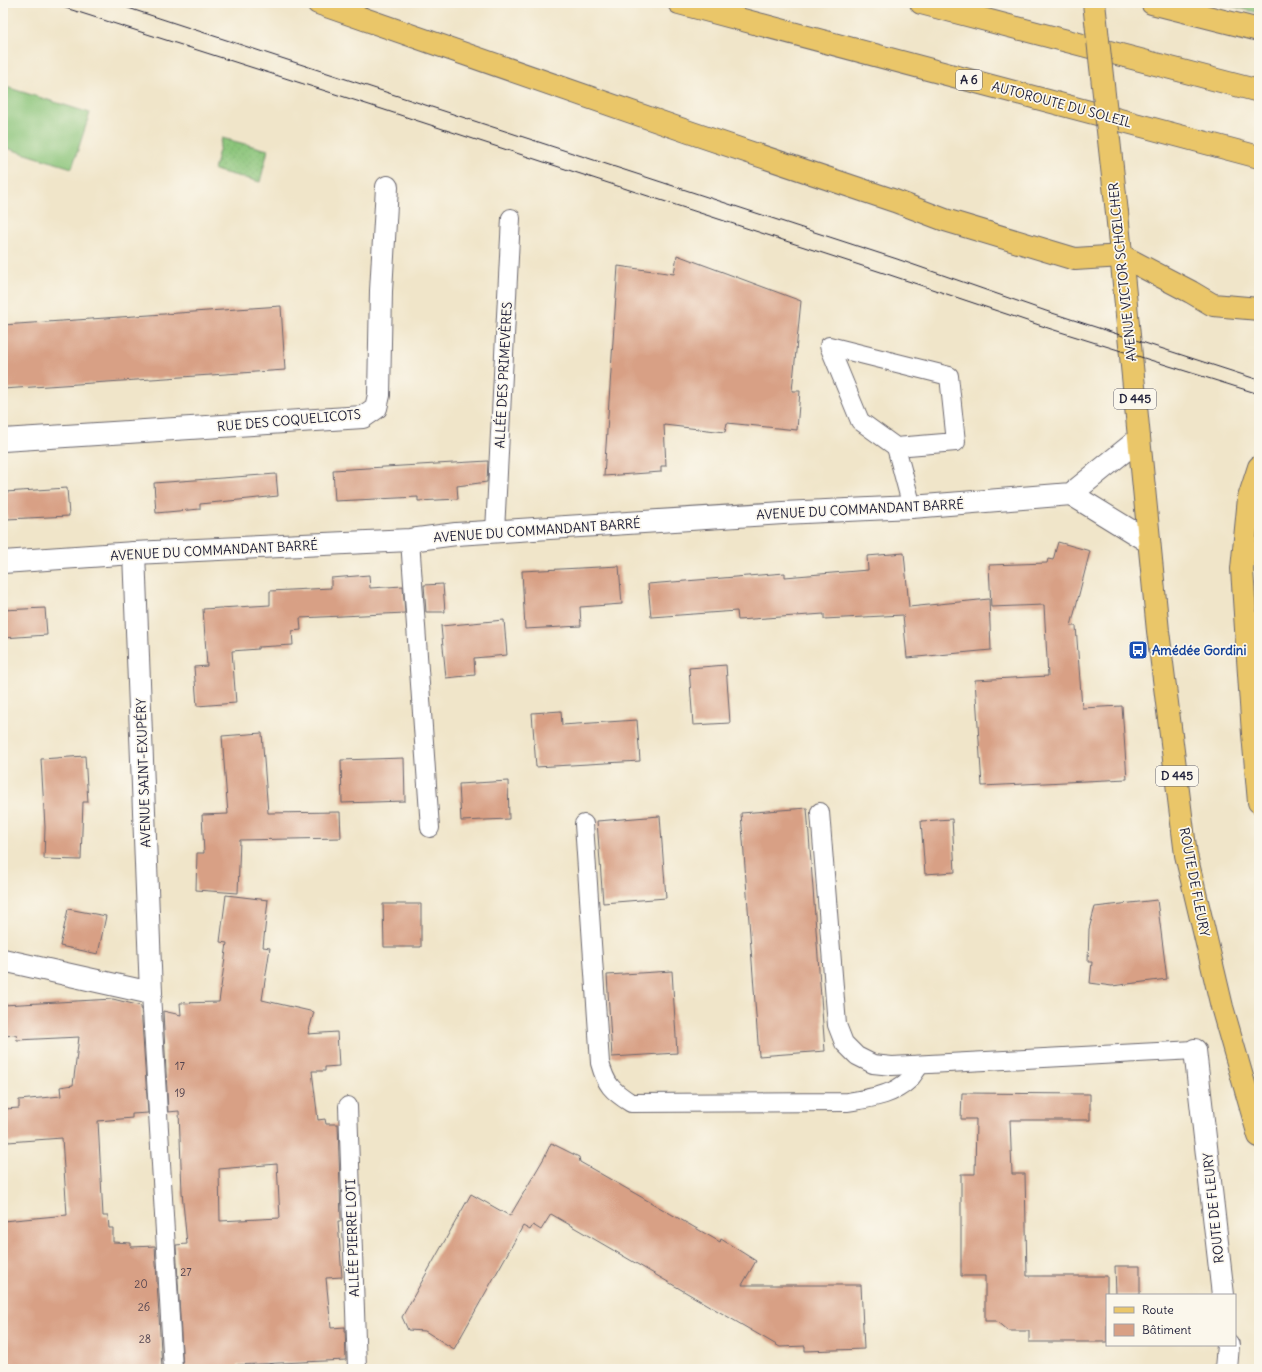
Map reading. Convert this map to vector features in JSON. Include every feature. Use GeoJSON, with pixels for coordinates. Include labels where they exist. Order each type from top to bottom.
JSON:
{"type":"FeatureCollection","features":[{"type":"Feature","properties":{"kind":"main road"},"geometry":{"type":"LineString","coordinates":[[318,3],[953,222],[1075,259],[1122,256],[1191,292],[1213,306],[1259,309]]}},
{"type":"Feature","properties":{"kind":"main road","name":"AUTOROUTE DU SOLEIL"},"geometry":{"type":"LineString","coordinates":[[679,3],[1259,157]]}},
{"type":"Feature","properties":{"kind":"main road"},"geometry":{"type":"LineString","coordinates":[[921,3],[1259,91]]}},
{"type":"Feature","properties":{"kind":"main road","name":"AVENUE VICTOR SCHŒLCHER"},"geometry":{"type":"LineString","coordinates":[[1094,3],[1122,256],[1149,542]]}},
{"type":"Feature","properties":{"kind":"main road"},"geometry":{"type":"LineString","coordinates":[[1152,3],[1259,30]]}},
{"type":"Feature","properties":{"kind":"main road"},"geometry":{"type":"LineString","coordinates":[[1259,467],[1249,498],[1242,569],[1252,734],[1259,802]]}},
{"type":"Feature","properties":{"kind":"main road","name":"ROUTE DE FLEURY"},"geometry":{"type":"LineString","coordinates":[[1149,542],[1159,638],[1186,855],[1222,1007],[1259,1136]]}},
{"type":"Feature","properties":{"kind":"street","name":"RUE DES COQUELICOTS"},"geometry":{"type":"LineString","coordinates":[[3,440],[363,416],[376,408],[379,395],[381,291],[387,187]]}},
{"type":"Feature","properties":{"kind":"street"},"geometry":{"type":"LineString","coordinates":[[1139,439],[1071,494],[1149,542]]}},
{"type":"Feature","properties":{"kind":"street","name":"AVENUE DU COMMANDANT BARRÉ"},"geometry":{"type":"LineString","coordinates":[[3,562],[134,553],[410,540],[495,531],[768,514],[912,507],[1071,494]]}},
{"type":"Feature","properties":{"kind":"street","name":"AVENUE SAINT-EXUPÉRY"},"geometry":{"type":"LineString","coordinates":[[134,553],[152,993]]}},
{"type":"Feature","properties":{"kind":"street"},"geometry":{"type":"LineString","coordinates":[[3,960],[152,993]]}},
{"type":"Feature","properties":{"kind":"street","name":"ROUTE DE FLEURY"},"geometry":{"type":"LineString","coordinates":[[1195,1050],[1223,1294]]}},
{"type":"Feature","properties":{"kind":"street"},"geometry":{"type":"LineString","coordinates":[[1226,1369],[1228,1346]]}},
{"type":"Feature","properties":{"kind":"lane","name":"ALLÉE DES PRIMEVÈRES"},"geometry":{"type":"LineString","coordinates":[[495,531],[511,218]]}},
{"type":"Feature","properties":{"kind":"lane"},"geometry":{"type":"LineString","coordinates":[[896,447],[956,442],[949,376],[829,346],[860,421],[896,447],[912,507]]}},
{"type":"Feature","properties":{"kind":"lane"},"geometry":{"type":"LineString","coordinates":[[410,540],[430,828]]}},
{"type":"Feature","properties":{"kind":"lane"},"geometry":{"type":"LineString","coordinates":[[820,812],[837,1026],[844,1043],[857,1056],[873,1064],[892,1066],[1195,1050]]}},
{"type":"Feature","properties":{"kind":"lane"},"geometry":{"type":"LineString","coordinates":[[584,824],[600,1063],[604,1078],[616,1094],[631,1103],[848,1102],[881,1097],[896,1090],[909,1079],[920,1065]]}},
{"type":"Feature","properties":{"kind":"lane"},"geometry":{"type":"LineString","coordinates":[[152,993],[173,1369]]}},
{"type":"Feature","properties":{"kind":"lane","name":"ALLÉE PIERRE LOTI"},"geometry":{"type":"LineString","coordinates":[[348,1106],[357,1369]]}},
{"type":"Feature","properties":{"kind":"green space"},"geometry":{"type":"Polygon","coordinates":[[[1217,3],[1259,3],[1259,13],[1217,3]]]}},
{"type":"Feature","properties":{"kind":"green space"},"geometry":{"type":"Polygon","coordinates":[[[3,86],[90,113],[72,168],[3,147],[3,86]]]}},
{"type":"Feature","properties":{"kind":"green space"},"geometry":{"type":"Polygon","coordinates":[[[222,138],[268,150],[260,182],[214,170],[222,138]]]}},
{"type":"Feature","properties":{"kind":"building"},"geometry":{"type":"Polygon","coordinates":[[[677,255],[801,301],[792,391],[800,391],[797,430],[727,423],[725,432],[664,425],[666,466],[661,466],[661,472],[604,476],[618,266],[674,274],[677,255]]]}},
{"type":"Feature","properties":{"kind":"building"},"geometry":{"type":"Polygon","coordinates":[[[281,306],[285,370],[3,389],[3,325],[281,306]]]}},
{"type":"Feature","properties":{"kind":"building"},"geometry":{"type":"Polygon","coordinates":[[[488,461],[487,482],[457,486],[458,499],[418,501],[418,497],[335,501],[333,470],[488,461]]]}},
{"type":"Feature","properties":{"kind":"building"},"geometry":{"type":"Polygon","coordinates":[[[276,474],[278,496],[200,504],[200,509],[156,513],[154,483],[276,474]]]}},
{"type":"Feature","properties":{"kind":"building"},"geometry":{"type":"Polygon","coordinates":[[[67,488],[69,516],[7,519],[5,492],[67,488]]]}},
{"type":"Feature","properties":{"kind":"building"},"geometry":{"type":"Polygon","coordinates":[[[1058,542],[1090,551],[1071,626],[1076,626],[1082,708],[1122,706],[1127,779],[982,786],[975,680],[1048,676],[1044,605],[991,607],[989,565],[1047,563],[1048,559],[1053,560],[1058,542]]]}},
{"type":"Feature","properties":{"kind":"building"},"geometry":{"type":"Polygon","coordinates":[[[904,553],[909,607],[989,599],[991,650],[907,658],[903,615],[824,619],[824,614],[738,620],[737,611],[651,617],[648,584],[785,573],[785,577],[868,570],[867,556],[904,553]]]}},
{"type":"Feature","properties":{"kind":"building"},"geometry":{"type":"Polygon","coordinates":[[[619,566],[622,604],[580,607],[581,626],[525,629],[522,571],[619,566]]]}},
{"type":"Feature","properties":{"kind":"building"},"geometry":{"type":"Polygon","coordinates":[[[369,575],[370,588],[403,586],[405,613],[300,618],[301,630],[292,631],[293,645],[258,647],[258,649],[232,651],[236,703],[197,706],[194,667],[207,666],[203,609],[270,605],[270,591],[331,588],[331,578],[369,575]]]}},
{"type":"Feature","properties":{"kind":"building"},"geometry":{"type":"Polygon","coordinates":[[[443,584],[445,612],[426,612],[424,585],[443,584]]]}},
{"type":"Feature","properties":{"kind":"building"},"geometry":{"type":"Polygon","coordinates":[[[45,608],[47,635],[3,638],[3,610],[45,608]]]}},
{"type":"Feature","properties":{"kind":"building"},"geometry":{"type":"Polygon","coordinates":[[[504,620],[507,655],[474,658],[475,675],[446,678],[441,626],[504,620]]]}},
{"type":"Feature","properties":{"kind":"building"},"geometry":{"type":"Polygon","coordinates":[[[726,665],[730,723],[693,725],[689,668],[726,665]]]}},
{"type":"Feature","properties":{"kind":"building"},"geometry":{"type":"Polygon","coordinates":[[[561,711],[562,725],[637,720],[640,761],[536,767],[532,713],[561,711]]]}},
{"type":"Feature","properties":{"kind":"building"},"geometry":{"type":"Polygon","coordinates":[[[262,733],[268,813],[340,812],[341,838],[240,840],[238,893],[196,890],[197,853],[204,853],[202,815],[228,814],[222,736],[262,733]]]}},
{"type":"Feature","properties":{"kind":"building"},"geometry":{"type":"Polygon","coordinates":[[[85,756],[88,802],[83,802],[81,860],[44,859],[45,827],[41,759],[85,756]]]}},
{"type":"Feature","properties":{"kind":"building"},"geometry":{"type":"Polygon","coordinates":[[[404,758],[405,801],[342,803],[341,760],[404,758]]]}},
{"type":"Feature","properties":{"kind":"building"},"geometry":{"type":"Polygon","coordinates":[[[508,781],[509,819],[461,821],[459,784],[508,781]]]}},
{"type":"Feature","properties":{"kind":"building"},"geometry":{"type":"Polygon","coordinates":[[[807,808],[825,1051],[759,1056],[741,813],[807,808]]]}},
{"type":"Feature","properties":{"kind":"building"},"geometry":{"type":"Polygon","coordinates":[[[660,816],[666,898],[603,903],[597,821],[660,816]]]}},
{"type":"Feature","properties":{"kind":"building"},"geometry":{"type":"Polygon","coordinates":[[[952,819],[955,872],[925,874],[921,821],[952,819]]]}},
{"type":"Feature","properties":{"kind":"building"},"geometry":{"type":"Polygon","coordinates":[[[226,895],[268,900],[263,947],[270,948],[262,1000],[314,1012],[308,1034],[337,1032],[339,1066],[325,1067],[325,1071],[312,1071],[318,1120],[325,1119],[326,1124],[338,1124],[341,1221],[338,1221],[342,1277],[326,1278],[331,1328],[345,1327],[346,1360],[237,1365],[237,1369],[183,1369],[176,1245],[187,1244],[182,1192],[179,1111],[168,1112],[163,1011],[181,1015],[180,1003],[219,1002],[227,943],[220,942],[226,895]],[[277,1164],[219,1169],[220,1221],[280,1218],[277,1164]]]}},
{"type":"Feature","properties":{"kind":"building"},"geometry":{"type":"Polygon","coordinates":[[[1157,900],[1167,979],[1112,986],[1090,983],[1092,962],[1088,962],[1089,929],[1095,907],[1157,900]]]}},
{"type":"Feature","properties":{"kind":"building"},"geometry":{"type":"Polygon","coordinates":[[[383,904],[421,904],[421,947],[384,947],[383,904]]]}},
{"type":"Feature","properties":{"kind":"building"},"geometry":{"type":"Polygon","coordinates":[[[68,909],[106,916],[98,954],[60,946],[68,909]]]}},
{"type":"Feature","properties":{"kind":"building"},"geometry":{"type":"Polygon","coordinates":[[[672,971],[677,1053],[612,1057],[607,975],[672,971]]]}},
{"type":"Feature","properties":{"kind":"building"},"geometry":{"type":"Polygon","coordinates":[[[113,999],[141,1006],[148,1113],[132,1114],[132,1118],[98,1121],[103,1216],[108,1216],[109,1228],[113,1228],[113,1242],[131,1243],[131,1247],[155,1246],[162,1369],[3,1369],[3,1221],[67,1215],[62,1138],[8,1142],[5,1109],[19,1108],[19,1100],[61,1096],[60,1087],[73,1085],[79,1037],[17,1040],[16,1035],[3,1036],[3,1005],[113,999]]]}},
{"type":"Feature","properties":{"kind":"building"},"geometry":{"type":"Polygon","coordinates":[[[962,1093],[1090,1094],[1090,1120],[1010,1120],[1012,1174],[1025,1174],[1027,1276],[1107,1276],[1106,1342],[1029,1342],[1029,1331],[1008,1331],[996,1321],[985,1321],[985,1276],[961,1276],[961,1174],[975,1174],[976,1119],[961,1119],[962,1093]]]}},
{"type":"Feature","properties":{"kind":"building"},"geometry":{"type":"Polygon","coordinates":[[[551,1143],[579,1157],[580,1162],[720,1242],[721,1239],[756,1261],[742,1285],[861,1285],[864,1349],[805,1351],[805,1346],[780,1347],[551,1214],[541,1230],[533,1225],[530,1230],[523,1226],[454,1349],[425,1331],[408,1330],[402,1317],[471,1194],[510,1216],[544,1158],[551,1143]]]}},
{"type":"Feature","properties":{"kind":"building"},"geometry":{"type":"Polygon","coordinates":[[[1115,1266],[1140,1266],[1140,1294],[1116,1294],[1115,1266]]]}},
{"type":"Feature","properties":{"kind":"tram line"},"geometry":{"type":"LineString","coordinates":[[50,3],[357,101],[1051,329],[1259,394]]}},
{"type":"Feature","properties":{"kind":"tram line"},"geometry":{"type":"LineString","coordinates":[[113,3],[897,259],[1046,311],[1259,380]]}},
{"type":"Feature","properties":{"kind":"place","name":"Amédée Gordini"},"geometry":{"type":"Point","coordinates":[1138,650]}}]}
